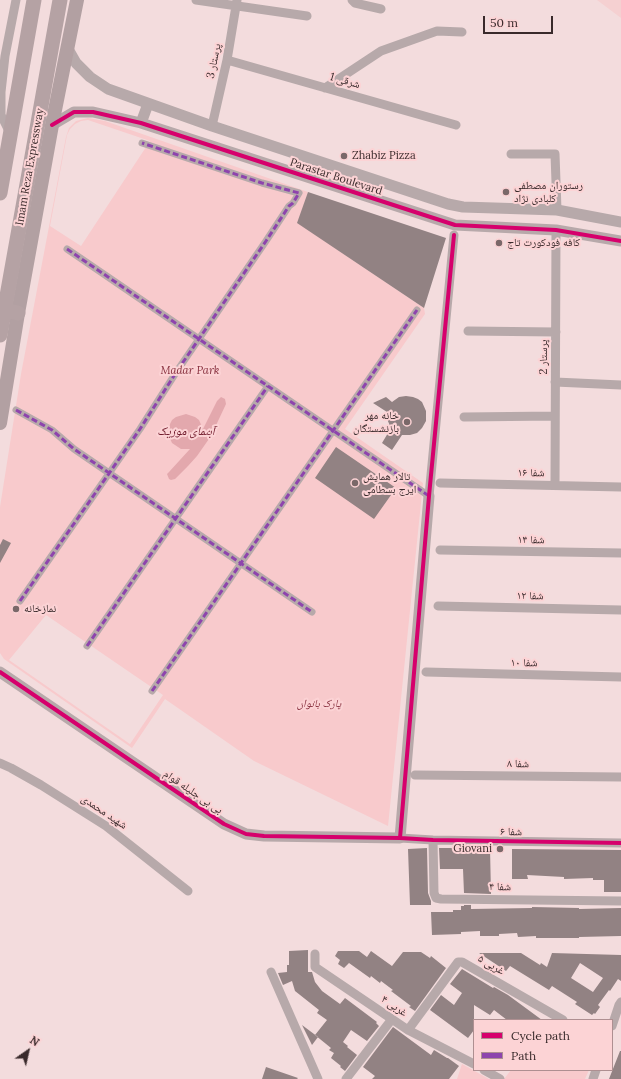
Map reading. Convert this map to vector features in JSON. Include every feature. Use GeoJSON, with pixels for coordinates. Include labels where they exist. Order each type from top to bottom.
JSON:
{"type":"FeatureCollection","features":[{"type":"Feature","properties":{"kind":"highway"},"geometry":{"type":"LineString","coordinates":[[0,193],[34,0]]}},
{"type":"Feature","properties":{"kind":"highway","name":"Imam Reza Expressway"},"geometry":{"type":"LineString","coordinates":[[0,335],[11,312],[60,0]]}},
{"type":"Feature","properties":{"kind":"main road"},"geometry":{"type":"LineString","coordinates":[[0,423],[11,312],[52,125],[77,0]]}},
{"type":"Feature","properties":{"kind":"street"},"geometry":{"type":"LineString","coordinates":[[10,134],[2,115],[1,92],[5,56],[16,0]]}},
{"type":"Feature","properties":{"kind":"street"},"geometry":{"type":"LineString","coordinates":[[196,0],[236,3],[307,16]]}},
{"type":"Feature","properties":{"kind":"street"},"geometry":{"type":"LineString","coordinates":[[352,0],[355,3],[381,9]]}},
{"type":"Feature","properties":{"kind":"street","name":"پرستار 3"},"geometry":{"type":"LineString","coordinates":[[212,126],[227,60],[236,3]]}},
{"type":"Feature","properties":{"kind":"street"},"geometry":{"type":"LineString","coordinates":[[325,88],[381,50],[436,31],[462,32]]}},
{"type":"Feature","properties":{"kind":"street","name":"Parastar Boulevard"},"geometry":{"type":"LineString","coordinates":[[68,49],[76,63],[90,77],[108,89],[212,126],[448,204],[463,207],[556,210],[621,222]]}},
{"type":"Feature","properties":{"kind":"street","name":"شرقی 1"},"geometry":{"type":"LineString","coordinates":[[227,60],[456,125]]}},
{"type":"Feature","properties":{"kind":"street"},"geometry":{"type":"LineString","coordinates":[[141,123],[148,104]]}},
{"type":"Feature","properties":{"kind":"street","name":"Parastar Boulevard"},"geometry":{"type":"LineString","coordinates":[[52,125],[74,112],[93,112],[141,123],[455,225],[556,230],[621,241]]}},
{"type":"Feature","properties":{"kind":"street"},"geometry":{"type":"LineString","coordinates":[[20,601],[140,429],[199,339],[289,206],[293,204],[299,193],[262,183],[142,143]]}},
{"type":"Feature","properties":{"kind":"street"},"geometry":{"type":"LineString","coordinates":[[511,154],[555,154],[556,210]]}},
{"type":"Feature","properties":{"kind":"street","name":"پرستار 2"},"geometry":{"type":"LineString","coordinates":[[555,485],[556,230]]}},
{"type":"Feature","properties":{"kind":"street"},"geometry":{"type":"LineString","coordinates":[[400,838],[429,496],[454,235]]}},
{"type":"Feature","properties":{"kind":"street"},"geometry":{"type":"LineString","coordinates":[[68,249],[429,496]]}},
{"type":"Feature","properties":{"kind":"street"},"geometry":{"type":"LineString","coordinates":[[152,691],[418,310]]}},
{"type":"Feature","properties":{"kind":"street"},"geometry":{"type":"LineString","coordinates":[[468,331],[556,332]]}},
{"type":"Feature","properties":{"kind":"street"},"geometry":{"type":"LineString","coordinates":[[556,382],[621,384]]}},
{"type":"Feature","properties":{"kind":"street"},"geometry":{"type":"LineString","coordinates":[[87,646],[268,386]]}},
{"type":"Feature","properties":{"kind":"street"},"geometry":{"type":"LineString","coordinates":[[16,410],[52,430],[74,449],[312,612]]}},
{"type":"Feature","properties":{"kind":"street"},"geometry":{"type":"LineString","coordinates":[[464,417],[555,416]]}},
{"type":"Feature","properties":{"kind":"street","name":"شفا ۱۶"},"geometry":{"type":"LineString","coordinates":[[440,483],[621,487]]}},
{"type":"Feature","properties":{"kind":"street","name":"شفا ۱۴"},"geometry":{"type":"LineString","coordinates":[[440,550],[621,553]]}},
{"type":"Feature","properties":{"kind":"street","name":"شفا ۱۲"},"geometry":{"type":"LineString","coordinates":[[438,606],[621,610]]}},
{"type":"Feature","properties":{"kind":"street","name":"بی بی جلیله قوام"},"geometry":{"type":"LineString","coordinates":[[1,672],[224,824],[246,834],[264,836],[400,838]]}},
{"type":"Feature","properties":{"kind":"street","name":"شفا ۱۰"},"geometry":{"type":"LineString","coordinates":[[426,672],[621,677]]}},
{"type":"Feature","properties":{"kind":"street","name":"شهید محمدی"},"geometry":{"type":"LineString","coordinates":[[0,763],[41,785],[106,826],[188,892]]}},
{"type":"Feature","properties":{"kind":"street","name":"شفا ۸"},"geometry":{"type":"LineString","coordinates":[[415,775],[621,777]]}},
{"type":"Feature","properties":{"kind":"street","name":"شفا ۶"},"geometry":{"type":"LineString","coordinates":[[400,838],[433,840],[621,843]]}},
{"type":"Feature","properties":{"kind":"street","name":"شفا ۴"},"geometry":{"type":"LineString","coordinates":[[433,840],[434,893],[436,898],[621,901]]}},
{"type":"Feature","properties":{"kind":"street","name":"غربی ۴"},"geometry":{"type":"LineString","coordinates":[[315,954],[315,967],[408,1030],[473,1063]]}},
{"type":"Feature","properties":{"kind":"street","name":"غربی ۵"},"geometry":{"type":"LineString","coordinates":[[408,1030],[458,962],[462,962],[561,1019]]}},
{"type":"Feature","properties":{"kind":"street"},"geometry":{"type":"LineString","coordinates":[[271,972],[318,1079]]}},
{"type":"Feature","properties":{"kind":"street"},"geometry":{"type":"LineString","coordinates":[[613,1023],[621,1002]]}},
{"type":"Feature","properties":{"kind":"street"},"geometry":{"type":"LineString","coordinates":[[346,1079],[392,1019]]}},
{"type":"Feature","properties":{"kind":"street"},"geometry":{"type":"LineString","coordinates":[[486,1071],[500,1079]]}},
{"type":"Feature","properties":{"kind":"shaded area"},"geometry":{"type":"Polygon","coordinates":[[[597,0],[621,0],[621,18],[597,0]]]}},
{"type":"Feature","properties":{"kind":"green space","name":"Madar Park"},"geometry":{"type":"Polygon","coordinates":[[[88,118],[105,121],[308,192],[298,223],[424,308],[425,314],[345,429],[423,483],[388,826],[254,761],[165,699],[132,748],[4,659],[0,653],[0,507],[21,374],[66,137],[69,128],[76,121],[88,118]],[[88,120],[75,124],[67,135],[50,226],[81,246],[150,141],[88,120]],[[46,615],[9,660],[130,744],[163,695],[46,615]]]}},
{"type":"Feature","properties":{"kind":"green space"},"geometry":{"type":"Polygon","coordinates":[[[462,1064],[489,1079],[457,1079],[462,1064]]]}},
{"type":"Feature","properties":{"kind":"green space"},"geometry":{"type":"Polygon","coordinates":[[[510,1071],[589,1071],[585,1079],[504,1079],[510,1071]]]}},
{"type":"Feature","properties":{"kind":"water","name":"آبنمای موزیک"},"geometry":{"type":"Polygon","coordinates":[[[221,397],[225,399],[226,404],[211,436],[188,466],[175,479],[169,479],[167,474],[190,449],[181,449],[172,443],[168,434],[172,420],[186,414],[199,420],[203,429],[217,401],[221,397]]]}},
{"type":"Feature","properties":{"kind":"building"},"geometry":{"type":"Polygon","coordinates":[[[308,192],[446,238],[424,308],[297,223],[308,192]]]}},
{"type":"Feature","properties":{"kind":"building","name":"خانه مهر بازنشستگان"},"geometry":{"type":"Polygon","coordinates":[[[386,397],[392,402],[399,397],[413,397],[422,402],[426,411],[426,421],[417,433],[402,435],[392,450],[382,443],[391,428],[387,419],[387,412],[373,403],[386,397]]]}},
{"type":"Feature","properties":{"kind":"building","name":"تالار همایش ایرج بسطامی"},"geometry":{"type":"Polygon","coordinates":[[[336,447],[396,488],[374,519],[315,478],[336,447]]]}},
{"type":"Feature","properties":{"kind":"building"},"geometry":{"type":"Polygon","coordinates":[[[3,539],[11,543],[0,563],[0,545],[3,539]]]}},
{"type":"Feature","properties":{"kind":"building"},"geometry":{"type":"Polygon","coordinates":[[[427,848],[428,893],[431,905],[410,905],[408,849],[427,848]]]}},
{"type":"Feature","properties":{"kind":"building"},"geometry":{"type":"Polygon","coordinates":[[[439,848],[490,848],[491,894],[464,893],[463,869],[440,869],[439,848]]]}},
{"type":"Feature","properties":{"kind":"building"},"geometry":{"type":"Polygon","coordinates":[[[512,849],[621,850],[621,892],[604,892],[604,880],[593,880],[593,878],[564,879],[564,877],[527,875],[528,879],[512,879],[512,849]]]}},
{"type":"Feature","properties":{"kind":"building"},"geometry":{"type":"Polygon","coordinates":[[[471,905],[471,909],[532,907],[579,909],[621,908],[621,936],[536,938],[536,936],[518,937],[517,933],[499,934],[499,936],[480,936],[480,931],[461,932],[461,934],[432,935],[431,912],[453,912],[453,910],[461,910],[461,906],[471,905]]]}},
{"type":"Feature","properties":{"kind":"building"},"geometry":{"type":"Polygon","coordinates":[[[308,950],[308,972],[312,972],[315,982],[322,991],[340,1004],[345,998],[377,1022],[376,1023],[379,1026],[367,1041],[351,1030],[343,1042],[357,1055],[345,1071],[331,1058],[334,1053],[329,1050],[331,1048],[315,1035],[327,1020],[317,1013],[319,1010],[295,991],[292,981],[283,985],[278,973],[287,972],[287,965],[289,965],[289,951],[308,950]]]}},
{"type":"Feature","properties":{"kind":"building"},"geometry":{"type":"Polygon","coordinates":[[[338,951],[359,951],[367,957],[371,951],[392,966],[403,952],[421,952],[430,958],[431,956],[446,968],[415,1011],[381,981],[380,983],[371,976],[370,978],[349,963],[344,968],[338,964],[340,960],[335,956],[338,951]]]}},
{"type":"Feature","properties":{"kind":"building"},"geometry":{"type":"Polygon","coordinates":[[[479,953],[521,953],[540,965],[541,963],[547,967],[552,953],[621,955],[621,981],[618,979],[598,1005],[600,1007],[595,1014],[594,1013],[592,1015],[575,1004],[577,1002],[552,986],[549,990],[510,966],[506,971],[479,953]],[[580,963],[571,978],[593,992],[603,978],[580,963]]]}},
{"type":"Feature","properties":{"kind":"building"},"geometry":{"type":"Polygon","coordinates":[[[462,969],[493,988],[494,987],[508,995],[541,1019],[506,1019],[494,1010],[490,1015],[474,1005],[473,1031],[468,1038],[430,1010],[441,995],[454,1005],[462,993],[450,984],[462,969]]]}},
{"type":"Feature","properties":{"kind":"building"},"geometry":{"type":"Polygon","coordinates":[[[302,1025],[318,1037],[312,1045],[302,1025]]]}},
{"type":"Feature","properties":{"kind":"building"},"geometry":{"type":"Polygon","coordinates":[[[393,1027],[431,1055],[434,1050],[459,1066],[449,1079],[372,1079],[375,1076],[363,1067],[393,1027]]]}},
{"type":"Feature","properties":{"kind":"building"},"geometry":{"type":"Polygon","coordinates":[[[621,1051],[621,1079],[609,1079],[621,1051]]]}},
{"type":"Feature","properties":{"kind":"building"},"geometry":{"type":"Polygon","coordinates":[[[266,1067],[298,1078],[262,1079],[266,1067]]]}},
{"type":"Feature","properties":{"kind":"marked path"},"geometry":{"type":"LineString","coordinates":[[20,601],[140,429],[177,371],[299,193],[262,183],[142,143]]}},
{"type":"Feature","properties":{"kind":"marked path"},"geometry":{"type":"LineString","coordinates":[[67,249],[429,496]]}},
{"type":"Feature","properties":{"kind":"marked path"},"geometry":{"type":"LineString","coordinates":[[152,691],[417,310]]}},
{"type":"Feature","properties":{"kind":"marked path"},"geometry":{"type":"LineString","coordinates":[[87,646],[268,386]]}},
{"type":"Feature","properties":{"kind":"marked path"},"geometry":{"type":"LineString","coordinates":[[16,410],[52,430],[74,449],[312,612]]}},
{"type":"Feature","properties":{"kind":"cycle path"},"geometry":{"type":"LineString","coordinates":[[52,125],[74,112],[93,112],[141,123],[455,225],[556,230],[621,241]]}},
{"type":"Feature","properties":{"kind":"cycle path"},"geometry":{"type":"LineString","coordinates":[[400,838],[429,496],[454,235]]}},
{"type":"Feature","properties":{"kind":"cycle path"},"geometry":{"type":"LineString","coordinates":[[0,672],[224,824],[246,834],[264,836],[621,843]]}},
{"type":"Feature","properties":{"kind":"place","name":"Zhabiz Pizza"},"geometry":{"type":"Point","coordinates":[344,156]}},
{"type":"Feature","properties":{"kind":"place","name":"رستوران مصطفی کلبادی نژاد"},"geometry":{"type":"Point","coordinates":[506,192]}},
{"type":"Feature","properties":{"kind":"place","name":"کافه فودکورت تاج"},"geometry":{"type":"Point","coordinates":[499,243]}},
{"type":"Feature","properties":{"kind":"place","name":"خانه مهر بازنشستگان"},"geometry":{"type":"Point","coordinates":[407,422]}},
{"type":"Feature","properties":{"kind":"place","name":"تالار همایش ایرج بسطامی"},"geometry":{"type":"Point","coordinates":[355,483]}},
{"type":"Feature","properties":{"kind":"place","name":"نمازخانه"},"geometry":{"type":"Point","coordinates":[16,609]}},
{"type":"Feature","properties":{"kind":"place","name":"Giovani"},"geometry":{"type":"Point","coordinates":[500,849]}},
{"type":"Feature","properties":{"kind":"park label","name":"پارک بانوان"},"geometry":{"type":"Point","coordinates":[319,704]}}]}
